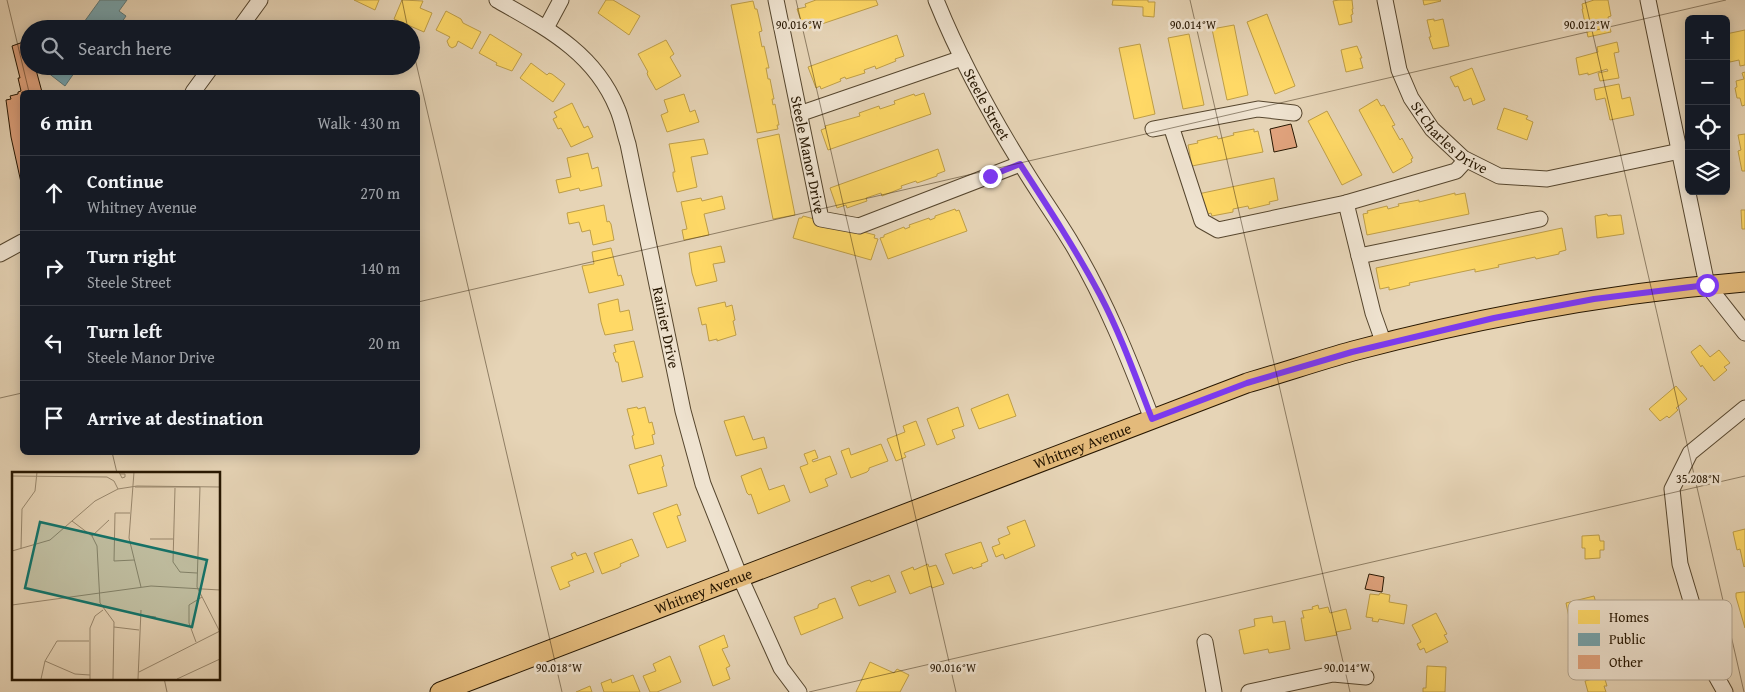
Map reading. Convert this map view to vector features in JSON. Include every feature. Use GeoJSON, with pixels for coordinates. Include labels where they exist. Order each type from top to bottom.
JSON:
{"type":"FeatureCollection","features":[{"type":"Feature","properties":{"kind":"main road","name":"Whitney Avenue"},"geometry":{"type":"LineString","coordinates":[[440,692],[1247,383],[1352,352],[1494,318],[1594,299],[1745,282]]}},
{"type":"Feature","properties":{"kind":"street"},"geometry":{"type":"LineString","coordinates":[[246,20],[260,0]]}},
{"type":"Feature","properties":{"kind":"street","name":"Rainier Drive"},"geometry":{"type":"LineString","coordinates":[[497,0],[546,28],[578,52],[600,76],[617,108],[628,144],[683,411],[703,484],[740,577],[781,668],[799,692]]}},
{"type":"Feature","properties":{"kind":"street"},"geometry":{"type":"LineString","coordinates":[[546,28],[561,0]]}},
{"type":"Feature","properties":{"kind":"street","name":"Steele Manor Drive"},"geometry":{"type":"LineString","coordinates":[[776,0],[821,219],[859,226],[1020,164]]}},
{"type":"Feature","properties":{"kind":"street","name":"Steele Street"},"geometry":{"type":"LineString","coordinates":[[936,0],[962,58],[1020,164],[1072,244],[1101,297],[1152,419]]}},
{"type":"Feature","properties":{"kind":"street","name":"St Charles Drive"},"geometry":{"type":"LineString","coordinates":[[1385,0],[1399,70],[1411,98],[1432,129],[1466,160],[1499,176],[1547,180],[1680,151]]}},
{"type":"Feature","properties":{"kind":"street"},"geometry":{"type":"LineString","coordinates":[[1648,0],[1707,285],[1745,333]]}},
{"type":"Feature","properties":{"kind":"street"},"geometry":{"type":"LineString","coordinates":[[799,114],[962,58]]}},
{"type":"Feature","properties":{"kind":"street"},"geometry":{"type":"LineString","coordinates":[[194,90],[205,75]]}},
{"type":"Feature","properties":{"kind":"street"},"geometry":{"type":"LineString","coordinates":[[1153,129],[1258,109],[1294,113]]}},
{"type":"Feature","properties":{"kind":"street"},"geometry":{"type":"LineString","coordinates":[[1171,126],[1202,221],[1218,230],[1346,204],[1456,171],[1466,160]]}},
{"type":"Feature","properties":{"kind":"street"},"geometry":{"type":"LineString","coordinates":[[1346,204],[1373,313],[1384,344]]}},
{"type":"Feature","properties":{"kind":"street"},"geometry":{"type":"LineString","coordinates":[[1359,256],[1540,219]]}},
{"type":"Feature","properties":{"kind":"street"},"geometry":{"type":"LineString","coordinates":[[0,254],[20,243]]}},
{"type":"Feature","properties":{"kind":"street"},"geometry":{"type":"LineString","coordinates":[[1691,600],[1680,564],[1672,489],[1690,453],[1745,408]]}},
{"type":"Feature","properties":{"kind":"street"},"geometry":{"type":"LineString","coordinates":[[1205,642],[1214,692]]}},
{"type":"Feature","properties":{"kind":"street"},"geometry":{"type":"LineString","coordinates":[[1249,692],[1333,674],[1366,677]]}},
{"type":"Feature","properties":{"kind":"street"},"geometry":{"type":"LineString","coordinates":[[1718,680],[1724,692]]}},
{"type":"Feature","properties":{"kind":"building: Homes"},"geometry":{"type":"Polygon","coordinates":[[[354,0],[379,0],[375,10],[354,0]]]}},
{"type":"Feature","properties":{"kind":"building: Homes"},"geometry":{"type":"Polygon","coordinates":[[[402,0],[423,1],[420,8],[432,13],[424,32],[420,30],[420,20],[394,19],[402,0]]]}},
{"type":"Feature","properties":{"kind":"building: Homes"},"geometry":{"type":"Polygon","coordinates":[[[606,0],[613,0],[640,16],[629,35],[598,13],[606,0]]]}},
{"type":"Feature","properties":{"kind":"building: Homes"},"geometry":{"type":"Polygon","coordinates":[[[816,0],[876,0],[878,5],[804,30],[797,9],[806,7],[805,4],[816,0]]]}},
{"type":"Feature","properties":{"kind":"building: Homes"},"geometry":{"type":"Polygon","coordinates":[[[1113,0],[1148,0],[1148,2],[1155,2],[1154,17],[1143,16],[1143,7],[1112,5],[1113,0]]]}},
{"type":"Feature","properties":{"kind":"building: Homes"},"geometry":{"type":"Polygon","coordinates":[[[1352,0],[1352,22],[1339,25],[1333,1],[1352,0]]]}},
{"type":"Feature","properties":{"kind":"building: Homes"},"geometry":{"type":"Polygon","coordinates":[[[1423,0],[1440,0],[1441,1],[1424,5],[1423,0]]]}},
{"type":"Feature","properties":{"kind":"building: Homes"},"geometry":{"type":"Polygon","coordinates":[[[1594,0],[1608,0],[1611,16],[1608,17],[1611,32],[1588,37],[1582,4],[1594,0]]]}},
{"type":"Feature","properties":{"kind":"building: Homes"},"geometry":{"type":"Polygon","coordinates":[[[753,1],[755,9],[757,9],[762,31],[759,32],[769,68],[766,68],[779,125],[777,125],[778,129],[757,133],[731,5],[753,1]]]}},
{"type":"Feature","properties":{"kind":"building: Homes"},"geometry":{"type":"Polygon","coordinates":[[[446,11],[461,19],[463,23],[481,32],[472,49],[458,41],[456,46],[452,48],[447,41],[450,37],[436,30],[446,11]]]}},
{"type":"Feature","properties":{"kind":"building: Homes"},"geometry":{"type":"Polygon","coordinates":[[[1267,14],[1295,86],[1275,94],[1247,22],[1267,14]]]}},
{"type":"Feature","properties":{"kind":"building: Homes"},"geometry":{"type":"Polygon","coordinates":[[[1434,19],[1434,21],[1443,19],[1449,46],[1433,49],[1427,20],[1434,19]]]}},
{"type":"Feature","properties":{"kind":"building: Homes"},"geometry":{"type":"Polygon","coordinates":[[[1234,25],[1248,95],[1227,100],[1212,29],[1234,25]]]}},
{"type":"Feature","properties":{"kind":"building: Homes"},"geometry":{"type":"Polygon","coordinates":[[[1745,30],[1745,65],[1740,66],[1739,60],[1730,62],[1730,33],[1745,30]]]}},
{"type":"Feature","properties":{"kind":"building: Homes"},"geometry":{"type":"Polygon","coordinates":[[[490,34],[522,54],[512,71],[496,65],[497,63],[479,53],[490,34]]]}},
{"type":"Feature","properties":{"kind":"building: Homes"},"geometry":{"type":"Polygon","coordinates":[[[1189,34],[1204,105],[1183,109],[1168,38],[1189,34]]]}},
{"type":"Feature","properties":{"kind":"building: Homes"},"geometry":{"type":"Polygon","coordinates":[[[897,35],[904,56],[876,69],[875,66],[864,70],[865,73],[846,79],[845,77],[840,79],[841,81],[821,89],[820,86],[816,88],[808,67],[897,35]]]}},
{"type":"Feature","properties":{"kind":"building: Homes"},"geometry":{"type":"Polygon","coordinates":[[[666,40],[674,54],[670,57],[681,76],[656,90],[638,54],[666,40]]]}},
{"type":"Feature","properties":{"kind":"building: Homes"},"geometry":{"type":"Polygon","coordinates":[[[1617,42],[1619,52],[1614,53],[1619,78],[1600,81],[1598,73],[1608,71],[1607,69],[1588,75],[1588,73],[1579,75],[1576,58],[1598,52],[1597,47],[1617,42]]]}},
{"type":"Feature","properties":{"kind":"building: Homes"},"geometry":{"type":"Polygon","coordinates":[[[1140,44],[1155,114],[1134,119],[1119,48],[1140,44]]]}},
{"type":"Feature","properties":{"kind":"building: Homes"},"geometry":{"type":"Polygon","coordinates":[[[1357,46],[1362,58],[1360,58],[1363,68],[1346,72],[1341,50],[1357,46]]]}},
{"type":"Feature","properties":{"kind":"building: Homes"},"geometry":{"type":"Polygon","coordinates":[[[531,63],[547,75],[549,73],[552,74],[565,84],[553,102],[520,78],[531,63]]]}},
{"type":"Feature","properties":{"kind":"building: Homes"},"geometry":{"type":"Polygon","coordinates":[[[1472,68],[1485,100],[1473,105],[1471,98],[1464,101],[1458,86],[1455,87],[1450,77],[1472,68]]]}},
{"type":"Feature","properties":{"kind":"building: Homes"},"geometry":{"type":"Polygon","coordinates":[[[1745,72],[1745,105],[1742,106],[1740,98],[1737,98],[1735,88],[1737,87],[1736,81],[1744,79],[1742,73],[1745,72]]]}},
{"type":"Feature","properties":{"kind":"building: Homes"},"geometry":{"type":"Polygon","coordinates":[[[1619,84],[1622,99],[1630,97],[1634,115],[1610,120],[1605,98],[1596,100],[1594,89],[1619,84]]]}},
{"type":"Feature","properties":{"kind":"building: Homes"},"geometry":{"type":"Polygon","coordinates":[[[924,93],[931,114],[828,150],[821,130],[826,128],[825,126],[860,116],[859,113],[879,106],[880,109],[895,104],[894,101],[914,94],[915,96],[924,93]]]}},
{"type":"Feature","properties":{"kind":"building: Homes"},"geometry":{"type":"Polygon","coordinates":[[[684,94],[690,112],[695,110],[699,122],[667,132],[661,115],[668,112],[664,100],[684,94]]]}},
{"type":"Feature","properties":{"kind":"building: Homes"},"geometry":{"type":"Polygon","coordinates":[[[1377,99],[1381,106],[1384,105],[1395,125],[1392,126],[1400,140],[1402,138],[1413,158],[1411,159],[1412,162],[1393,173],[1359,110],[1377,99]]]}},
{"type":"Feature","properties":{"kind":"building: Homes"},"geometry":{"type":"Polygon","coordinates":[[[572,103],[584,128],[588,126],[593,137],[571,147],[561,128],[558,129],[553,119],[557,117],[554,112],[572,103]]]}},
{"type":"Feature","properties":{"kind":"building: Homes"},"geometry":{"type":"Polygon","coordinates":[[[1504,108],[1528,116],[1526,119],[1533,122],[1527,140],[1497,129],[1504,108]]]}},
{"type":"Feature","properties":{"kind":"building: Homes"},"geometry":{"type":"Polygon","coordinates":[[[1327,111],[1362,175],[1342,185],[1308,121],[1327,111]]]}},
{"type":"Feature","properties":{"kind":"building: Homes"},"geometry":{"type":"Polygon","coordinates":[[[1254,129],[1254,132],[1258,131],[1263,152],[1192,166],[1188,145],[1217,136],[1218,139],[1234,135],[1233,133],[1254,129]]]}},
{"type":"Feature","properties":{"kind":"building: Homes"},"geometry":{"type":"Polygon","coordinates":[[[779,134],[795,215],[773,219],[757,139],[779,134]]]}},
{"type":"Feature","properties":{"kind":"building: Homes"},"geometry":{"type":"Polygon","coordinates":[[[1745,134],[1745,171],[1742,171],[1738,151],[1741,150],[1738,135],[1745,134]]]}},
{"type":"Feature","properties":{"kind":"building: Homes"},"geometry":{"type":"Polygon","coordinates":[[[704,139],[708,154],[691,157],[697,187],[677,192],[669,144],[704,139]]]}},
{"type":"Feature","properties":{"kind":"building: Homes"},"geometry":{"type":"Polygon","coordinates":[[[938,149],[945,171],[937,174],[937,176],[901,186],[902,188],[882,196],[881,193],[866,198],[867,201],[847,208],[846,205],[837,208],[830,188],[938,149]]]}},
{"type":"Feature","properties":{"kind":"building: Homes"},"geometry":{"type":"Polygon","coordinates":[[[588,153],[592,169],[598,167],[602,186],[580,191],[579,188],[559,193],[556,180],[571,177],[567,158],[588,153]]]}},
{"type":"Feature","properties":{"kind":"building: Homes"},"geometry":{"type":"Polygon","coordinates":[[[1274,178],[1278,200],[1249,209],[1248,206],[1233,209],[1233,212],[1212,216],[1211,213],[1202,216],[1198,194],[1274,178]]]}},
{"type":"Feature","properties":{"kind":"building: Homes"},"geometry":{"type":"Polygon","coordinates":[[[1455,193],[1455,195],[1465,193],[1469,214],[1367,235],[1363,214],[1368,213],[1367,211],[1387,206],[1388,209],[1399,206],[1398,204],[1419,200],[1419,202],[1455,193]]]}},
{"type":"Feature","properties":{"kind":"building: Homes"},"geometry":{"type":"Polygon","coordinates":[[[722,196],[725,209],[704,214],[709,235],[684,240],[682,230],[687,229],[681,202],[701,198],[702,201],[722,196]]]}},
{"type":"Feature","properties":{"kind":"building: Homes"},"geometry":{"type":"Polygon","coordinates":[[[604,205],[607,222],[609,221],[611,224],[614,240],[593,245],[590,230],[582,232],[579,222],[569,224],[567,213],[604,205]]]}},
{"type":"Feature","properties":{"kind":"building: Homes"},"geometry":{"type":"Polygon","coordinates":[[[955,209],[956,211],[959,210],[967,231],[888,259],[880,238],[884,237],[884,235],[904,227],[905,229],[910,227],[909,225],[929,218],[930,220],[935,218],[935,216],[955,209]]]}},
{"type":"Feature","properties":{"kind":"building: Homes"},"geometry":{"type":"Polygon","coordinates":[[[1741,210],[1745,210],[1745,229],[1742,229],[1741,210]]]}},
{"type":"Feature","properties":{"kind":"building: Homes"},"geometry":{"type":"Polygon","coordinates":[[[1607,214],[1608,216],[1621,215],[1624,234],[1597,238],[1595,216],[1607,214]]]}},
{"type":"Feature","properties":{"kind":"building: Homes"},"geometry":{"type":"Polygon","coordinates":[[[803,216],[875,235],[874,238],[878,239],[871,260],[793,238],[799,218],[803,216]]]}},
{"type":"Feature","properties":{"kind":"building: Homes"},"geometry":{"type":"Polygon","coordinates":[[[1562,228],[1566,250],[1559,252],[1559,254],[1536,259],[1535,257],[1475,272],[1475,269],[1409,283],[1410,285],[1389,290],[1389,287],[1380,289],[1376,268],[1562,228]]]}},
{"type":"Feature","properties":{"kind":"building: Homes"},"geometry":{"type":"Polygon","coordinates":[[[721,246],[725,262],[713,264],[717,281],[696,286],[689,253],[721,246]]]}},
{"type":"Feature","properties":{"kind":"building: Homes"},"geometry":{"type":"Polygon","coordinates":[[[611,248],[618,276],[621,275],[624,285],[589,293],[582,266],[594,264],[592,252],[611,248]]]}},
{"type":"Feature","properties":{"kind":"building: Homes"},"geometry":{"type":"Polygon","coordinates":[[[618,299],[620,312],[629,310],[633,330],[605,335],[598,304],[618,299]]]}},
{"type":"Feature","properties":{"kind":"building: Homes"},"geometry":{"type":"Polygon","coordinates":[[[725,302],[726,307],[732,305],[736,335],[717,341],[717,339],[709,341],[706,324],[702,325],[698,308],[725,302]]]}},
{"type":"Feature","properties":{"kind":"building: Homes"},"geometry":{"type":"Polygon","coordinates":[[[634,341],[643,377],[622,382],[618,362],[616,362],[613,353],[616,352],[614,345],[634,341]]]}},
{"type":"Feature","properties":{"kind":"building: Homes"},"geometry":{"type":"Polygon","coordinates":[[[1700,345],[1710,357],[1719,350],[1730,363],[1724,367],[1727,370],[1714,381],[1691,352],[1700,345]]]}},
{"type":"Feature","properties":{"kind":"building: Homes"},"geometry":{"type":"Polygon","coordinates":[[[1676,386],[1687,399],[1676,408],[1678,410],[1669,418],[1667,416],[1660,421],[1649,409],[1676,386]]]}},
{"type":"Feature","properties":{"kind":"building: Homes"},"geometry":{"type":"Polygon","coordinates":[[[1008,394],[1016,416],[979,429],[971,409],[1008,394]]]}},
{"type":"Feature","properties":{"kind":"building: Homes"},"geometry":{"type":"Polygon","coordinates":[[[637,407],[638,409],[645,407],[649,423],[652,422],[655,434],[652,435],[654,444],[635,449],[632,436],[634,435],[627,409],[637,407]]]}},
{"type":"Feature","properties":{"kind":"building: Homes"},"geometry":{"type":"Polygon","coordinates":[[[958,407],[964,426],[952,430],[955,438],[937,445],[927,419],[958,407]]]}},
{"type":"Feature","properties":{"kind":"building: Homes"},"geometry":{"type":"Polygon","coordinates":[[[744,416],[753,440],[764,437],[767,448],[736,456],[724,421],[744,416]]]}},
{"type":"Feature","properties":{"kind":"building: Homes"},"geometry":{"type":"Polygon","coordinates":[[[916,421],[925,445],[904,453],[906,457],[896,461],[887,439],[905,432],[903,426],[916,421]]]}},
{"type":"Feature","properties":{"kind":"building: Homes"},"geometry":{"type":"Polygon","coordinates":[[[881,444],[888,461],[869,468],[867,472],[851,478],[841,451],[849,448],[851,455],[881,444]]]}},
{"type":"Feature","properties":{"kind":"building: Homes"},"geometry":{"type":"Polygon","coordinates":[[[815,450],[818,458],[812,460],[813,462],[830,456],[837,474],[825,479],[828,486],[810,493],[800,467],[808,464],[804,454],[815,450]]]}},
{"type":"Feature","properties":{"kind":"building: Homes"},"geometry":{"type":"Polygon","coordinates":[[[661,455],[667,486],[638,494],[629,465],[661,455]]]}},
{"type":"Feature","properties":{"kind":"building: Homes"},"geometry":{"type":"Polygon","coordinates":[[[761,468],[769,490],[784,485],[790,501],[758,514],[751,494],[747,493],[741,476],[761,468]]]}},
{"type":"Feature","properties":{"kind":"building: Homes"},"geometry":{"type":"Polygon","coordinates":[[[677,504],[681,515],[677,516],[686,541],[667,548],[653,513],[677,504]]]}},
{"type":"Feature","properties":{"kind":"building: Homes"},"geometry":{"type":"Polygon","coordinates":[[[1025,520],[1035,546],[1005,559],[1003,554],[996,557],[992,547],[1000,544],[998,539],[1010,534],[1007,527],[1025,520]]]}},
{"type":"Feature","properties":{"kind":"building: Homes"},"geometry":{"type":"Polygon","coordinates":[[[1745,529],[1744,567],[1740,549],[1737,550],[1733,532],[1745,529]]]}},
{"type":"Feature","properties":{"kind":"building: Homes"},"geometry":{"type":"Polygon","coordinates":[[[1599,535],[1600,541],[1604,541],[1604,550],[1600,550],[1600,558],[1585,559],[1585,548],[1582,548],[1582,536],[1599,535]]]}},
{"type":"Feature","properties":{"kind":"building: Homes"},"geometry":{"type":"Polygon","coordinates":[[[632,539],[639,556],[620,564],[621,566],[618,568],[602,574],[594,553],[632,539]]]}},
{"type":"Feature","properties":{"kind":"building: Homes"},"geometry":{"type":"Polygon","coordinates":[[[981,542],[988,561],[981,564],[982,566],[973,569],[972,567],[953,574],[945,554],[981,542]]]}},
{"type":"Feature","properties":{"kind":"building: Homes"},"geometry":{"type":"Polygon","coordinates":[[[575,552],[577,556],[586,553],[594,572],[568,582],[570,586],[560,590],[551,567],[573,559],[571,554],[575,552]]]}},
{"type":"Feature","properties":{"kind":"building: Homes"},"geometry":{"type":"Polygon","coordinates":[[[928,564],[929,567],[936,565],[944,584],[932,588],[931,586],[910,594],[901,572],[913,567],[914,570],[928,564]]]}},
{"type":"Feature","properties":{"kind":"building: Homes"},"geometry":{"type":"Polygon","coordinates":[[[889,575],[896,592],[859,606],[851,587],[889,575]]]}},
{"type":"Feature","properties":{"kind":"building: Homes"},"geometry":{"type":"Polygon","coordinates":[[[1745,592],[1745,628],[1736,593],[1745,592]]]}},
{"type":"Feature","properties":{"kind":"building: Homes"},"geometry":{"type":"Polygon","coordinates":[[[1380,593],[1390,595],[1389,602],[1407,605],[1404,624],[1379,619],[1378,622],[1372,621],[1373,618],[1366,617],[1370,594],[1379,595],[1380,593]]]}},
{"type":"Feature","properties":{"kind":"building: Homes"},"geometry":{"type":"Polygon","coordinates":[[[1594,596],[1595,600],[1578,600],[1594,596]]]}},
{"type":"Feature","properties":{"kind":"building: Homes"},"geometry":{"type":"Polygon","coordinates":[[[835,598],[843,618],[801,635],[794,617],[818,608],[819,604],[835,598]]]}},
{"type":"Feature","properties":{"kind":"building: Homes"},"geometry":{"type":"Polygon","coordinates":[[[1318,605],[1319,609],[1328,607],[1330,613],[1346,609],[1351,629],[1336,632],[1337,635],[1305,641],[1301,618],[1304,618],[1302,611],[1313,609],[1312,607],[1318,605]]]}},
{"type":"Feature","properties":{"kind":"building: Homes"},"geometry":{"type":"Polygon","coordinates":[[[1436,613],[1447,634],[1444,635],[1448,642],[1426,653],[1424,648],[1420,650],[1417,644],[1421,642],[1412,625],[1436,613]]]}},
{"type":"Feature","properties":{"kind":"building: Homes"},"geometry":{"type":"Polygon","coordinates":[[[1272,616],[1273,623],[1285,621],[1290,649],[1269,653],[1268,649],[1244,654],[1239,630],[1255,626],[1254,619],[1272,616]]]}},
{"type":"Feature","properties":{"kind":"building: Homes"},"geometry":{"type":"Polygon","coordinates":[[[724,635],[728,647],[722,649],[730,666],[726,668],[730,679],[713,686],[699,646],[724,635]]]}},
{"type":"Feature","properties":{"kind":"building: Homes"},"geometry":{"type":"Polygon","coordinates":[[[670,656],[681,682],[657,692],[650,692],[643,676],[656,671],[653,664],[670,656]]]}},
{"type":"Feature","properties":{"kind":"building: Homes"},"geometry":{"type":"Polygon","coordinates":[[[870,662],[894,673],[897,669],[909,675],[900,692],[856,692],[870,662]]]}},
{"type":"Feature","properties":{"kind":"building: Homes"},"geometry":{"type":"Polygon","coordinates":[[[1427,666],[1446,667],[1445,692],[1423,692],[1423,688],[1426,688],[1427,666]]]}},
{"type":"Feature","properties":{"kind":"building: Homes"},"geometry":{"type":"Polygon","coordinates":[[[633,675],[640,692],[604,692],[601,683],[611,679],[612,683],[633,675]]]}},
{"type":"Feature","properties":{"kind":"building: Homes"},"geometry":{"type":"Polygon","coordinates":[[[1605,680],[1607,686],[1604,686],[1606,692],[1588,692],[1585,681],[1605,680]]]}},
{"type":"Feature","properties":{"kind":"building: Homes"},"geometry":{"type":"Polygon","coordinates":[[[590,686],[592,692],[576,692],[590,686]]]}},
{"type":"Feature","properties":{"kind":"building: Public"},"geometry":{"type":"Polygon","coordinates":[[[100,0],[127,0],[119,11],[126,16],[123,20],[86,20],[100,0]]]}},
{"type":"Feature","properties":{"kind":"building: Public"},"geometry":{"type":"Polygon","coordinates":[[[51,75],[73,75],[65,86],[51,75]]]}},
{"type":"Feature","properties":{"kind":"building: Other"},"geometry":{"type":"Polygon","coordinates":[[[20,43],[20,75],[37,75],[41,90],[21,90],[18,78],[20,78],[12,46],[20,43]]]}},
{"type":"Feature","properties":{"kind":"building: Other"},"geometry":{"type":"Polygon","coordinates":[[[20,91],[20,178],[11,137],[6,100],[11,99],[10,96],[18,94],[20,91]]]}},
{"type":"Feature","properties":{"kind":"building: Other"},"geometry":{"type":"Polygon","coordinates":[[[1291,124],[1297,147],[1274,152],[1270,129],[1291,124]]]}},
{"type":"Feature","properties":{"kind":"building: Other"},"geometry":{"type":"Polygon","coordinates":[[[1369,574],[1384,577],[1382,592],[1365,589],[1369,574]]]}},
{"type":"Feature","properties":{"kind":"route"},"geometry":{"type":"LineString","coordinates":[[990,176],[1020,164],[1072,244],[1101,297],[1152,419],[1247,383],[1352,352],[1494,318],[1594,299],[1707,285]]}}]}
